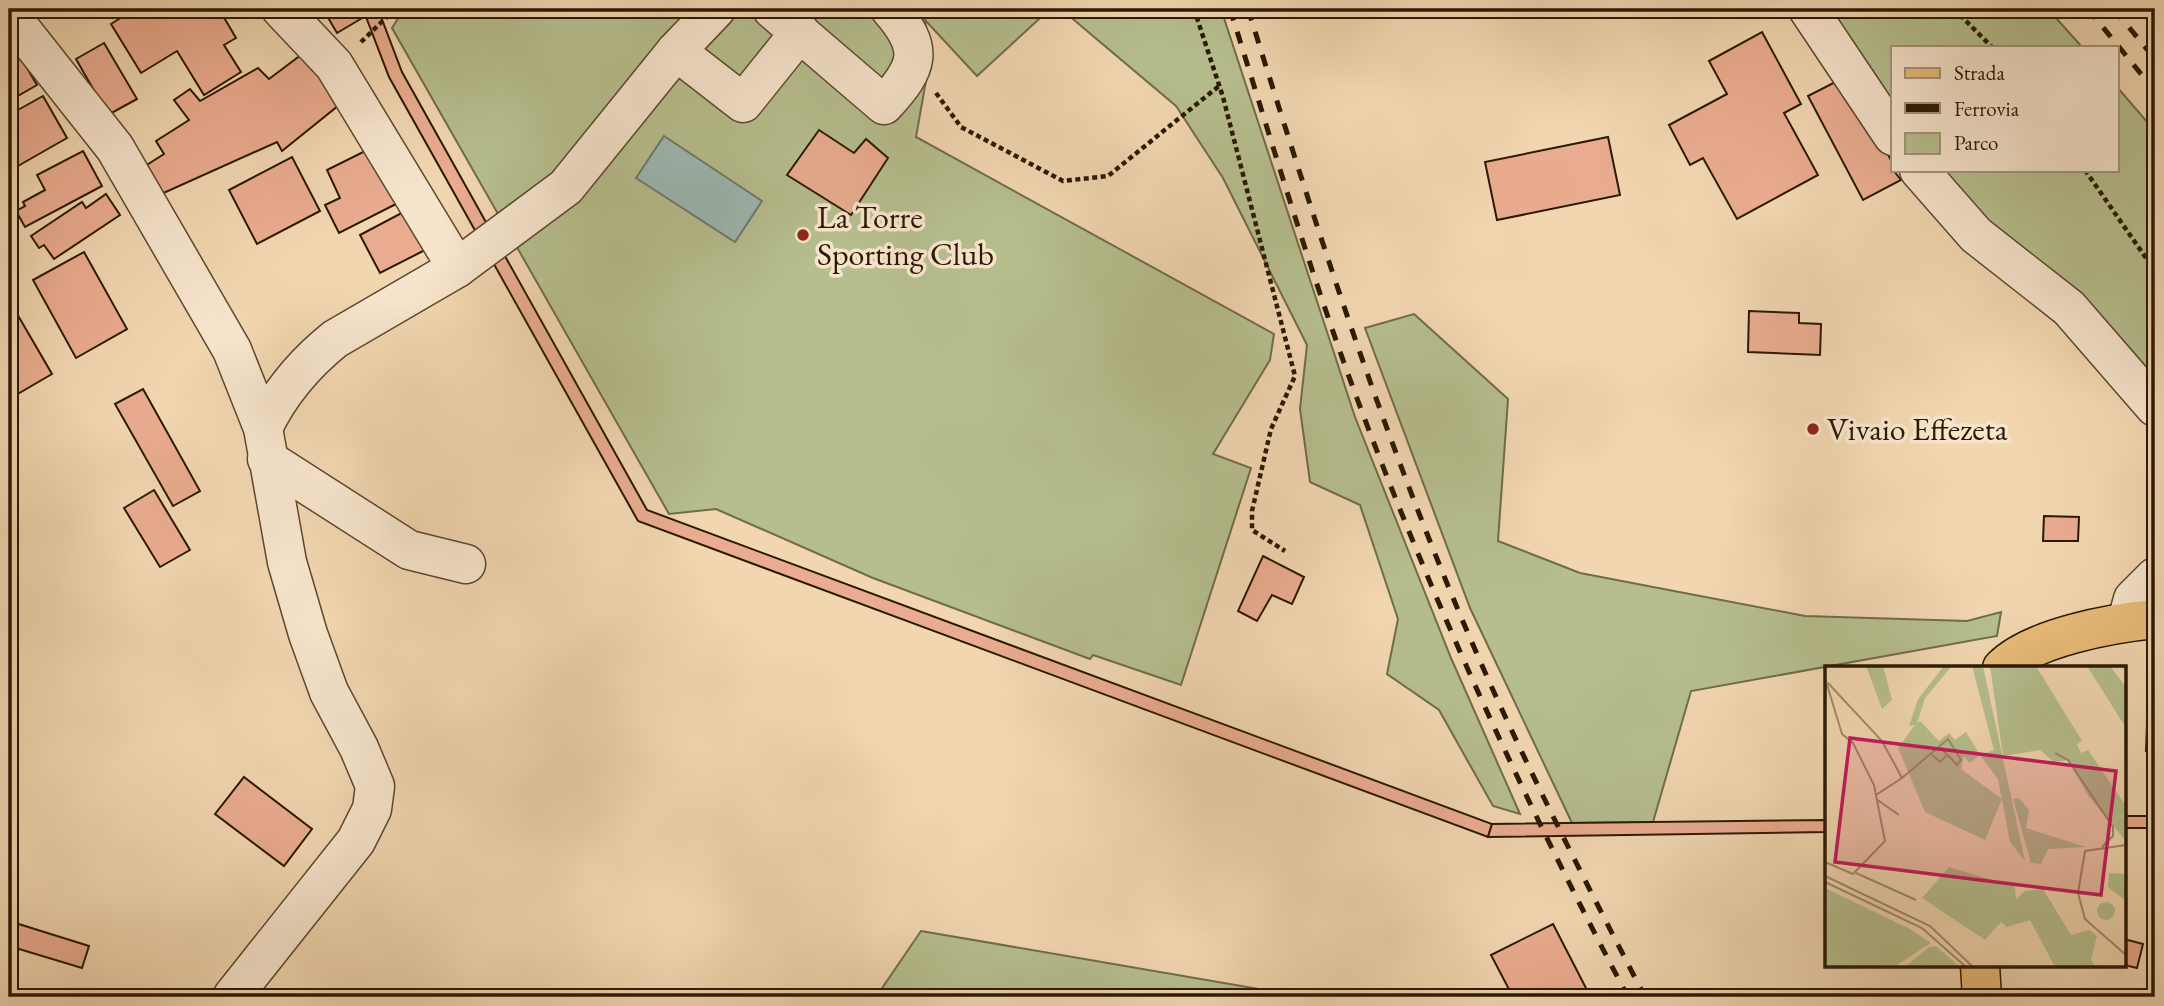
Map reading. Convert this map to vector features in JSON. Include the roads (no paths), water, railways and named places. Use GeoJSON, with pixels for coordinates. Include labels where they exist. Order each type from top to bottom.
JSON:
{"type":"FeatureCollection","features":[{"type":"Feature","properties":{"kind":"main road"},"geometry":{"type":"LineString","coordinates":[[2005,666],[2025,652],[2044,645],[2141,620]]}},
{"type":"Feature","properties":{"kind":"main road"},"geometry":{"type":"LineString","coordinates":[[1980,968],[1982,997]]}},
{"type":"Feature","properties":{"kind":"street"},"geometry":{"type":"LineString","coordinates":[[281,9],[334,65],[457,268]]}},
{"type":"Feature","properties":{"kind":"street"},"geometry":{"type":"LineString","coordinates":[[265,444],[290,382],[319,352],[335,339],[457,268],[566,187],[676,51],[716,9]]}},
{"type":"Feature","properties":{"kind":"street"},"geometry":{"type":"LineString","coordinates":[[676,51],[743,103],[786,20],[884,105],[901,87],[914,64],[910,32],[890,9]]}},
{"type":"Feature","properties":{"kind":"street"},"geometry":{"type":"LineString","coordinates":[[1808,9],[1891,133]]}},
{"type":"Feature","properties":{"kind":"street"},"geometry":{"type":"LineString","coordinates":[[9,14],[115,148],[232,350],[265,444],[287,562],[308,634],[329,692],[359,748],[375,786],[372,809],[356,841],[232,997]]}},
{"type":"Feature","properties":{"kind":"street"},"geometry":{"type":"LineString","coordinates":[[1921,172],[1976,235],[2069,308],[2155,407]]}},
{"type":"Feature","properties":{"kind":"street"},"geometry":{"type":"LineString","coordinates":[[265,444],[409,550],[466,564]]}},
{"type":"Feature","properties":{"kind":"street"},"geometry":{"type":"LineString","coordinates":[[2141,620],[2133,599],[2155,577]]}},
{"type":"Feature","properties":{"kind":"water"},"geometry":{"type":"Polygon","coordinates":[[[664,136],[762,201],[735,242],[636,178],[664,136]]]}},
{"type":"Feature","properties":{"kind":"railway"},"geometry":{"type":"LineString","coordinates":[[1230,9],[1328,316],[1393,491],[1454,638],[1520,783],[1628,997]]}},
{"type":"Feature","properties":{"kind":"railway"},"geometry":{"type":"LineString","coordinates":[[1248,9],[1367,373],[1435,553],[1527,763],[1645,997]]}},
{"type":"Feature","properties":{"kind":"railway"},"geometry":{"type":"LineString","coordinates":[[2088,9],[2155,91]]}},
{"type":"Feature","properties":{"kind":"railway"},"geometry":{"type":"LineString","coordinates":[[2114,9],[2155,59]]}},
{"type":"Feature","properties":{"kind":"place","name":"La Torre Sporting Club"},"geometry":{"type":"Point","coordinates":[803,235]}},
{"type":"Feature","properties":{"kind":"place","name":"Vivaio Effezeta"},"geometry":{"type":"Point","coordinates":[1813,429]}}]}
